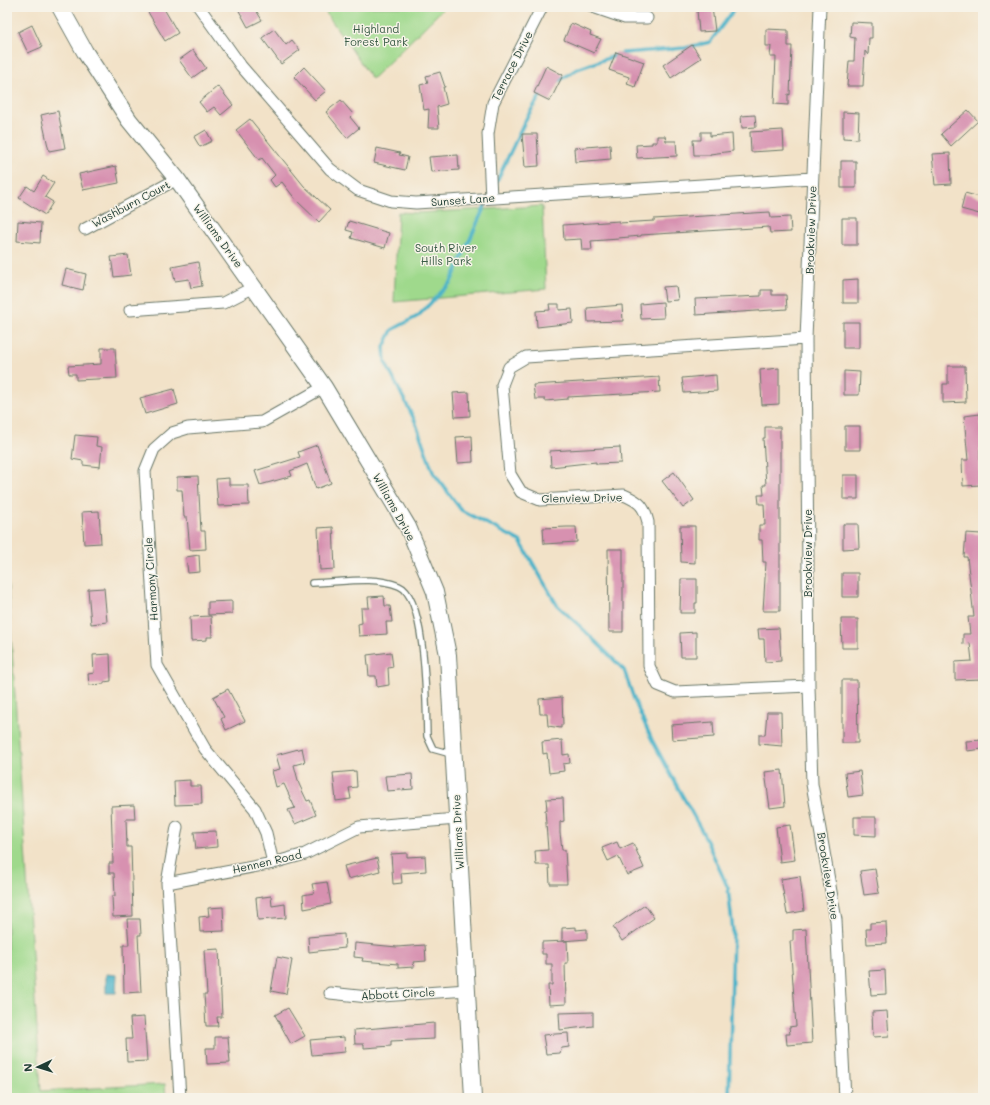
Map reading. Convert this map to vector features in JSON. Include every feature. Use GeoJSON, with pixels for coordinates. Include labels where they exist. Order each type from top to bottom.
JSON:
{"type":"FeatureCollection","features":[{"type":"Feature","properties":{"kind":"main road","name":"Williams Drive"},"geometry":{"type":"LineString","coordinates":[[60,7],[85,52],[129,120],[177,179],[324,387],[408,527],[435,592],[448,655],[473,1098]]}},
{"type":"Feature","properties":{"kind":"street","name":"Sunset Lane"},"geometry":{"type":"LineString","coordinates":[[199,7],[241,66],[325,164],[358,190],[391,201],[416,203],[812,178]]}},
{"type":"Feature","properties":{"kind":"street","name":"Terrace Drive"},"geometry":{"type":"LineString","coordinates":[[491,198],[488,134],[493,103],[542,7]]}},
{"type":"Feature","properties":{"kind":"street"},"geometry":{"type":"LineString","coordinates":[[593,7],[625,18],[647,18]]}},
{"type":"Feature","properties":{"kind":"street","name":"Brookview Drive"},"geometry":{"type":"LineString","coordinates":[[820,7],[806,339],[809,686],[812,784],[836,920],[845,1098]]}},
{"type":"Feature","properties":{"kind":"street","name":"Washburn Court"},"geometry":{"type":"LineString","coordinates":[[85,229],[177,179]]}},
{"type":"Feature","properties":{"kind":"street"},"geometry":{"type":"LineString","coordinates":[[130,310],[223,303],[254,287]]}},
{"type":"Feature","properties":{"kind":"street","name":"Glenview Drive"},"geometry":{"type":"LineString","coordinates":[[806,339],[526,357],[509,367],[502,385],[510,474],[520,492],[540,500],[624,495],[636,500],[645,510],[648,522],[649,666],[658,684],[675,692],[809,686]]}},
{"type":"Feature","properties":{"kind":"street","name":"Harmony Circle"},"geometry":{"type":"LineString","coordinates":[[273,863],[266,833],[255,809],[206,749],[157,664],[145,471],[154,449],[172,432],[188,428],[262,422],[324,387]]}},
{"type":"Feature","properties":{"kind":"street","name":"Hennen Road"},"geometry":{"type":"LineString","coordinates":[[167,883],[273,863],[305,854],[359,827],[457,819]]}},
{"type":"Feature","properties":{"kind":"street"},"geometry":{"type":"LineString","coordinates":[[177,827],[167,883],[180,1098]]}},
{"type":"Feature","properties":{"kind":"street","name":"Abbott Circle"},"geometry":{"type":"LineString","coordinates":[[330,994],[368,997],[467,990]]}},
{"type":"Feature","properties":{"kind":"lane"},"geometry":{"type":"LineString","coordinates":[[312,583],[366,580],[381,581],[401,587],[408,594],[416,613],[422,641],[427,736],[433,749],[453,754]]}},
{"type":"Feature","properties":{"kind":"path"},"geometry":{"type":"LineString","coordinates":[[7,1093],[10,1098]]}},
{"type":"Feature","properties":{"kind":"green space","name":"Highland Forest Park"},"geometry":{"type":"Polygon","coordinates":[[[322,7],[445,7],[372,79],[322,7]]]}},
{"type":"Feature","properties":{"kind":"green space","name":"South River Hills Park"},"geometry":{"type":"Polygon","coordinates":[[[542,206],[546,289],[394,302],[398,212],[416,213],[542,206]]]}},
{"type":"Feature","properties":{"kind":"green space"},"geometry":{"type":"Polygon","coordinates":[[[7,574],[41,1091],[165,1084],[166,1098],[7,1098],[7,574]]]}},
{"type":"Feature","properties":{"kind":"water"},"geometry":{"type":"Polygon","coordinates":[[[106,974],[117,975],[116,993],[106,993],[106,974]]]}},
{"type":"Feature","properties":{"kind":"building"},"geometry":{"type":"Polygon","coordinates":[[[157,7],[163,7],[178,33],[165,41],[148,12],[157,7]]]}},
{"type":"Feature","properties":{"kind":"building"},"geometry":{"type":"Polygon","coordinates":[[[237,7],[254,7],[262,20],[248,27],[237,7]]]}},
{"type":"Feature","properties":{"kind":"building"},"geometry":{"type":"Polygon","coordinates":[[[699,7],[712,7],[715,31],[699,32],[697,10],[699,10],[699,7]]]}},
{"type":"Feature","properties":{"kind":"building"},"geometry":{"type":"Polygon","coordinates":[[[851,22],[872,23],[872,38],[869,38],[868,55],[865,51],[863,86],[847,86],[849,61],[854,61],[855,38],[850,37],[851,22]]]}},
{"type":"Feature","properties":{"kind":"building"},"geometry":{"type":"Polygon","coordinates":[[[571,23],[591,32],[590,35],[601,39],[594,53],[564,40],[571,23]]]}},
{"type":"Feature","properties":{"kind":"building"},"geometry":{"type":"Polygon","coordinates":[[[32,25],[42,47],[28,53],[18,32],[32,25]]]}},
{"type":"Feature","properties":{"kind":"building"},"geometry":{"type":"Polygon","coordinates":[[[274,29],[286,45],[292,40],[300,50],[281,64],[262,38],[274,29]]]}},
{"type":"Feature","properties":{"kind":"building"},"geometry":{"type":"Polygon","coordinates":[[[766,29],[788,30],[788,46],[792,46],[790,95],[788,94],[788,105],[774,104],[776,57],[770,57],[771,46],[766,46],[766,29]]]}},
{"type":"Feature","properties":{"kind":"building"},"geometry":{"type":"Polygon","coordinates":[[[692,45],[701,58],[671,78],[663,65],[692,45]]]}},
{"type":"Feature","properties":{"kind":"building"},"geometry":{"type":"Polygon","coordinates":[[[193,50],[206,68],[192,78],[179,60],[193,50]]]}},
{"type":"Feature","properties":{"kind":"building"},"geometry":{"type":"Polygon","coordinates":[[[616,52],[644,62],[635,87],[627,84],[629,77],[609,70],[616,52]]]}},
{"type":"Feature","properties":{"kind":"building"},"geometry":{"type":"Polygon","coordinates":[[[546,66],[563,75],[550,101],[534,93],[546,66]]]}},
{"type":"Feature","properties":{"kind":"building"},"geometry":{"type":"Polygon","coordinates":[[[304,67],[326,91],[315,100],[294,77],[304,67]]]}},
{"type":"Feature","properties":{"kind":"building"},"geometry":{"type":"Polygon","coordinates":[[[440,72],[445,87],[443,87],[447,104],[437,107],[439,128],[428,128],[429,109],[424,110],[420,85],[428,83],[426,76],[440,72]]]}},
{"type":"Feature","properties":{"kind":"building"},"geometry":{"type":"Polygon","coordinates":[[[218,86],[233,105],[221,115],[214,107],[207,112],[199,102],[218,86]]]}},
{"type":"Feature","properties":{"kind":"building"},"geometry":{"type":"Polygon","coordinates":[[[341,100],[353,114],[350,117],[359,128],[347,138],[326,112],[341,100]]]}},
{"type":"Feature","properties":{"kind":"building"},"geometry":{"type":"Polygon","coordinates":[[[968,110],[978,121],[951,146],[941,134],[968,110]]]}},
{"type":"Feature","properties":{"kind":"building"},"geometry":{"type":"Polygon","coordinates":[[[58,111],[65,148],[49,151],[41,115],[58,111]]]}},
{"type":"Feature","properties":{"kind":"building"},"geometry":{"type":"Polygon","coordinates":[[[843,112],[859,113],[858,139],[843,138],[843,112]]]}},
{"type":"Feature","properties":{"kind":"building"},"geometry":{"type":"Polygon","coordinates":[[[755,115],[756,127],[742,128],[741,116],[755,115]]]}},
{"type":"Feature","properties":{"kind":"building"},"geometry":{"type":"Polygon","coordinates":[[[250,119],[304,186],[330,210],[319,222],[296,200],[282,182],[275,187],[270,180],[275,175],[262,158],[259,160],[236,130],[250,119]]]}},
{"type":"Feature","properties":{"kind":"building"},"geometry":{"type":"Polygon","coordinates":[[[206,130],[212,141],[200,147],[194,137],[206,130]]]}},
{"type":"Feature","properties":{"kind":"building"},"geometry":{"type":"Polygon","coordinates":[[[783,130],[784,150],[751,152],[750,132],[783,130]]]}},
{"type":"Feature","properties":{"kind":"building"},"geometry":{"type":"Polygon","coordinates":[[[701,132],[710,132],[710,136],[732,134],[733,151],[710,155],[694,155],[693,140],[701,140],[701,132]]]}},
{"type":"Feature","properties":{"kind":"building"},"geometry":{"type":"Polygon","coordinates":[[[522,134],[537,134],[539,166],[525,167],[522,134]]]}},
{"type":"Feature","properties":{"kind":"building"},"geometry":{"type":"Polygon","coordinates":[[[657,136],[665,136],[666,141],[676,141],[677,156],[637,158],[636,145],[652,144],[652,142],[657,142],[657,136]]]}},
{"type":"Feature","properties":{"kind":"building"},"geometry":{"type":"Polygon","coordinates":[[[610,145],[611,159],[575,162],[574,148],[610,145]]]}},
{"type":"Feature","properties":{"kind":"building"},"geometry":{"type":"Polygon","coordinates":[[[377,148],[400,153],[399,155],[408,157],[405,170],[374,163],[377,148]]]}},
{"type":"Feature","properties":{"kind":"building"},"geometry":{"type":"Polygon","coordinates":[[[950,153],[951,184],[935,185],[932,154],[950,153]]]}},
{"type":"Feature","properties":{"kind":"building"},"geometry":{"type":"Polygon","coordinates":[[[458,155],[459,170],[431,172],[429,157],[458,155]]]}},
{"type":"Feature","properties":{"kind":"building"},"geometry":{"type":"Polygon","coordinates":[[[841,161],[856,161],[856,188],[841,188],[841,161]]]}},
{"type":"Feature","properties":{"kind":"building"},"geometry":{"type":"Polygon","coordinates":[[[116,166],[119,183],[83,190],[79,174],[116,166]]]}},
{"type":"Feature","properties":{"kind":"building"},"geometry":{"type":"Polygon","coordinates":[[[43,176],[54,183],[45,197],[53,202],[45,215],[19,198],[27,186],[34,191],[43,176]]]}},
{"type":"Feature","properties":{"kind":"building"},"geometry":{"type":"Polygon","coordinates":[[[965,193],[983,198],[983,215],[961,209],[965,193]]]}},
{"type":"Feature","properties":{"kind":"building"},"geometry":{"type":"Polygon","coordinates":[[[770,212],[771,218],[790,217],[791,232],[770,233],[769,227],[641,235],[618,238],[619,239],[591,241],[592,250],[582,250],[581,239],[564,240],[563,225],[619,221],[619,223],[654,221],[654,219],[770,212]]]}},
{"type":"Feature","properties":{"kind":"building"},"geometry":{"type":"Polygon","coordinates":[[[842,218],[857,218],[857,245],[842,245],[842,218]]]}},
{"type":"Feature","properties":{"kind":"building"},"geometry":{"type":"Polygon","coordinates":[[[18,221],[41,223],[40,243],[17,241],[18,221]]]}},
{"type":"Feature","properties":{"kind":"building"},"geometry":{"type":"Polygon","coordinates":[[[349,221],[389,233],[385,248],[351,238],[353,232],[346,230],[349,221]]]}},
{"type":"Feature","properties":{"kind":"building"},"geometry":{"type":"Polygon","coordinates":[[[128,255],[131,275],[114,277],[111,257],[128,255]]]}},
{"type":"Feature","properties":{"kind":"building"},"geometry":{"type":"Polygon","coordinates":[[[198,262],[202,286],[191,288],[189,279],[175,281],[172,267],[198,262]]]}},
{"type":"Feature","properties":{"kind":"building"},"geometry":{"type":"Polygon","coordinates":[[[66,269],[86,274],[83,290],[62,285],[66,269]]]}},
{"type":"Feature","properties":{"kind":"building"},"geometry":{"type":"Polygon","coordinates":[[[858,279],[858,303],[843,303],[843,280],[858,279]]]}},
{"type":"Feature","properties":{"kind":"building"},"geometry":{"type":"Polygon","coordinates":[[[676,286],[678,300],[665,301],[663,287],[676,286]]]}},
{"type":"Feature","properties":{"kind":"building"},"geometry":{"type":"Polygon","coordinates":[[[761,290],[772,290],[772,295],[786,295],[787,309],[696,315],[695,299],[761,296],[761,290]]]}},
{"type":"Feature","properties":{"kind":"building"},"geometry":{"type":"Polygon","coordinates":[[[663,302],[664,318],[641,319],[640,304],[663,302]]]}},
{"type":"Feature","properties":{"kind":"building"},"geometry":{"type":"Polygon","coordinates":[[[549,304],[559,304],[559,310],[572,309],[573,323],[537,327],[536,311],[550,310],[549,304]]]}},
{"type":"Feature","properties":{"kind":"building"},"geometry":{"type":"Polygon","coordinates":[[[622,305],[623,321],[588,322],[587,308],[622,305]]]}},
{"type":"Feature","properties":{"kind":"building"},"geometry":{"type":"Polygon","coordinates":[[[843,322],[859,322],[859,348],[843,348],[843,322]]]}},
{"type":"Feature","properties":{"kind":"building"},"geometry":{"type":"Polygon","coordinates":[[[101,348],[115,348],[117,378],[76,380],[76,374],[69,374],[68,366],[101,364],[101,348]]]}},
{"type":"Feature","properties":{"kind":"building"},"geometry":{"type":"Polygon","coordinates":[[[948,366],[965,366],[966,402],[943,403],[943,384],[948,384],[948,366]]]}},
{"type":"Feature","properties":{"kind":"building"},"geometry":{"type":"Polygon","coordinates":[[[779,368],[779,404],[762,405],[760,370],[779,368]]]}},
{"type":"Feature","properties":{"kind":"building"},"geometry":{"type":"Polygon","coordinates":[[[844,371],[860,372],[859,395],[844,395],[844,371]]]}},
{"type":"Feature","properties":{"kind":"building"},"geometry":{"type":"Polygon","coordinates":[[[716,375],[717,391],[684,393],[682,378],[716,375]]]}},
{"type":"Feature","properties":{"kind":"building"},"geometry":{"type":"Polygon","coordinates":[[[659,377],[660,392],[568,397],[568,399],[545,401],[545,399],[535,399],[533,385],[659,377]]]}},
{"type":"Feature","properties":{"kind":"building"},"geometry":{"type":"Polygon","coordinates":[[[174,389],[178,404],[145,414],[140,398],[174,389]]]}},
{"type":"Feature","properties":{"kind":"building"},"geometry":{"type":"Polygon","coordinates":[[[469,392],[470,416],[455,417],[453,393],[469,392]]]}},
{"type":"Feature","properties":{"kind":"building"},"geometry":{"type":"Polygon","coordinates":[[[980,414],[983,449],[980,449],[980,485],[963,486],[962,460],[968,460],[964,416],[980,414]]]}},
{"type":"Feature","properties":{"kind":"building"},"geometry":{"type":"Polygon","coordinates":[[[845,426],[860,426],[860,450],[845,450],[845,426]]]}},
{"type":"Feature","properties":{"kind":"building"},"geometry":{"type":"Polygon","coordinates":[[[765,427],[780,427],[780,611],[763,611],[766,562],[763,562],[762,540],[759,540],[759,525],[765,525],[764,504],[759,504],[758,495],[764,495],[763,485],[766,485],[763,438],[765,438],[765,427]]]}},
{"type":"Feature","properties":{"kind":"building"},"geometry":{"type":"Polygon","coordinates":[[[75,435],[97,437],[96,446],[102,447],[100,467],[83,465],[83,461],[72,459],[75,435]]]}},
{"type":"Feature","properties":{"kind":"building"},"geometry":{"type":"Polygon","coordinates":[[[472,436],[473,462],[458,463],[456,437],[472,436]]]}},
{"type":"Feature","properties":{"kind":"building"},"geometry":{"type":"Polygon","coordinates":[[[317,445],[331,483],[316,489],[307,464],[290,471],[292,476],[260,485],[255,471],[300,457],[298,452],[317,445]]]}},
{"type":"Feature","properties":{"kind":"building"},"geometry":{"type":"Polygon","coordinates":[[[620,447],[621,463],[596,464],[596,462],[551,467],[550,451],[620,447]]]}},
{"type":"Feature","properties":{"kind":"building"},"geometry":{"type":"Polygon","coordinates":[[[674,472],[694,500],[683,508],[662,481],[674,472]]]}},
{"type":"Feature","properties":{"kind":"building"},"geometry":{"type":"Polygon","coordinates":[[[843,475],[858,475],[858,499],[843,499],[843,475]]]}},
{"type":"Feature","properties":{"kind":"building"},"geometry":{"type":"Polygon","coordinates":[[[198,476],[201,531],[205,531],[206,549],[190,550],[187,517],[184,517],[182,490],[177,490],[177,477],[198,476]]]}},
{"type":"Feature","properties":{"kind":"building"},"geometry":{"type":"Polygon","coordinates":[[[229,478],[229,485],[248,485],[249,505],[218,506],[216,479],[229,478]]]}},
{"type":"Feature","properties":{"kind":"building"},"geometry":{"type":"Polygon","coordinates":[[[99,511],[101,543],[84,544],[82,512],[99,511]]]}},
{"type":"Feature","properties":{"kind":"building"},"geometry":{"type":"Polygon","coordinates":[[[843,524],[858,524],[859,548],[843,549],[843,524]]]}},
{"type":"Feature","properties":{"kind":"building"},"geometry":{"type":"Polygon","coordinates":[[[680,526],[695,526],[695,563],[681,562],[680,526]]]}},
{"type":"Feature","properties":{"kind":"building"},"geometry":{"type":"Polygon","coordinates":[[[333,527],[335,569],[320,570],[318,528],[333,527]]]}},
{"type":"Feature","properties":{"kind":"building"},"geometry":{"type":"Polygon","coordinates":[[[576,527],[577,542],[544,544],[543,528],[576,527]]]}},
{"type":"Feature","properties":{"kind":"building"},"geometry":{"type":"Polygon","coordinates":[[[966,533],[981,534],[983,547],[983,675],[982,679],[955,680],[955,662],[972,661],[970,643],[963,644],[963,634],[970,634],[968,617],[974,617],[967,557],[964,557],[966,533]]]}},
{"type":"Feature","properties":{"kind":"building"},"geometry":{"type":"Polygon","coordinates":[[[608,549],[623,549],[623,632],[609,632],[608,549]]]}},
{"type":"Feature","properties":{"kind":"building"},"geometry":{"type":"Polygon","coordinates":[[[199,555],[200,572],[188,573],[186,557],[199,555]]]}},
{"type":"Feature","properties":{"kind":"building"},"geometry":{"type":"Polygon","coordinates":[[[842,573],[858,573],[858,597],[842,597],[842,573]]]}},
{"type":"Feature","properties":{"kind":"building"},"geometry":{"type":"Polygon","coordinates":[[[681,579],[697,579],[697,603],[695,603],[695,613],[680,613],[681,579]]]}},
{"type":"Feature","properties":{"kind":"building"},"geometry":{"type":"Polygon","coordinates":[[[104,588],[107,622],[91,624],[88,589],[104,588]]]}},
{"type":"Feature","properties":{"kind":"building"},"geometry":{"type":"Polygon","coordinates":[[[384,596],[385,606],[390,606],[392,622],[386,622],[387,634],[359,636],[358,624],[362,623],[361,608],[369,608],[368,597],[384,596]]]}},
{"type":"Feature","properties":{"kind":"building"},"geometry":{"type":"Polygon","coordinates":[[[232,601],[232,614],[208,615],[208,602],[232,601]]]}},
{"type":"Feature","properties":{"kind":"building"},"geometry":{"type":"Polygon","coordinates":[[[211,616],[212,637],[207,637],[207,640],[191,641],[190,617],[211,616]]]}},
{"type":"Feature","properties":{"kind":"building"},"geometry":{"type":"Polygon","coordinates":[[[841,619],[858,619],[858,648],[842,648],[841,619]]]}},
{"type":"Feature","properties":{"kind":"building"},"geometry":{"type":"Polygon","coordinates":[[[779,628],[781,661],[765,662],[764,639],[759,639],[758,629],[779,628]]]}},
{"type":"Feature","properties":{"kind":"building"},"geometry":{"type":"Polygon","coordinates":[[[696,632],[696,657],[681,657],[680,633],[696,632]]]}},
{"type":"Feature","properties":{"kind":"building"},"geometry":{"type":"Polygon","coordinates":[[[391,652],[393,667],[388,668],[389,685],[377,687],[376,676],[369,676],[367,655],[391,652]]]}},
{"type":"Feature","properties":{"kind":"building"},"geometry":{"type":"Polygon","coordinates":[[[110,654],[111,681],[104,682],[104,684],[89,685],[88,674],[94,673],[93,655],[110,654]]]}},
{"type":"Feature","properties":{"kind":"building"},"geometry":{"type":"Polygon","coordinates":[[[842,680],[857,680],[858,743],[842,743],[842,680]]]}},
{"type":"Feature","properties":{"kind":"building"},"geometry":{"type":"Polygon","coordinates":[[[228,689],[245,721],[226,730],[221,719],[224,717],[213,697],[228,689]]]}},
{"type":"Feature","properties":{"kind":"building"},"geometry":{"type":"Polygon","coordinates":[[[562,697],[563,725],[561,725],[561,728],[548,726],[547,714],[540,714],[539,699],[562,697]]]}},
{"type":"Feature","properties":{"kind":"building"},"geometry":{"type":"Polygon","coordinates":[[[767,712],[781,712],[782,746],[759,744],[759,735],[765,735],[767,712]]]}},
{"type":"Feature","properties":{"kind":"building"},"geometry":{"type":"Polygon","coordinates":[[[713,722],[714,737],[672,740],[671,725],[713,722]]]}},
{"type":"Feature","properties":{"kind":"building"},"geometry":{"type":"Polygon","coordinates":[[[562,740],[563,755],[569,754],[570,763],[563,764],[564,771],[549,773],[547,753],[543,754],[542,742],[562,740]]]}},
{"type":"Feature","properties":{"kind":"building"},"geometry":{"type":"Polygon","coordinates":[[[983,740],[983,749],[967,751],[966,741],[983,740]]]}},
{"type":"Feature","properties":{"kind":"building"},"geometry":{"type":"Polygon","coordinates":[[[302,748],[305,762],[294,765],[299,784],[307,801],[310,800],[316,815],[295,824],[288,810],[295,808],[284,784],[276,787],[272,771],[280,769],[276,755],[302,748]]]}},
{"type":"Feature","properties":{"kind":"building"},"geometry":{"type":"Polygon","coordinates":[[[782,770],[785,806],[770,808],[765,772],[782,770]]]}},
{"type":"Feature","properties":{"kind":"building"},"geometry":{"type":"Polygon","coordinates":[[[356,771],[357,787],[349,788],[351,799],[336,801],[333,773],[356,771]]]}},
{"type":"Feature","properties":{"kind":"building"},"geometry":{"type":"Polygon","coordinates":[[[860,771],[863,795],[848,797],[845,773],[860,771]]]}},
{"type":"Feature","properties":{"kind":"building"},"geometry":{"type":"Polygon","coordinates":[[[412,774],[413,789],[387,791],[385,776],[412,774]]]}},
{"type":"Feature","properties":{"kind":"building"},"geometry":{"type":"Polygon","coordinates":[[[190,780],[190,786],[201,786],[202,804],[175,805],[174,781],[190,780]]]}},
{"type":"Feature","properties":{"kind":"building"},"geometry":{"type":"Polygon","coordinates":[[[563,798],[564,821],[560,822],[560,833],[562,850],[565,850],[567,884],[550,884],[549,865],[536,865],[535,851],[548,850],[545,810],[547,810],[546,799],[563,798]]]}},
{"type":"Feature","properties":{"kind":"building"},"geometry":{"type":"Polygon","coordinates":[[[134,805],[135,819],[126,819],[127,847],[131,847],[133,916],[113,917],[112,896],[115,896],[114,873],[109,873],[109,863],[113,863],[111,806],[134,805]]]}},
{"type":"Feature","properties":{"kind":"building"},"geometry":{"type":"Polygon","coordinates":[[[854,817],[876,817],[876,836],[854,835],[854,817]]]}},
{"type":"Feature","properties":{"kind":"building"},"geometry":{"type":"Polygon","coordinates":[[[790,825],[795,860],[780,862],[776,827],[790,825]]]}},
{"type":"Feature","properties":{"kind":"building"},"geometry":{"type":"Polygon","coordinates":[[[216,831],[217,847],[196,849],[194,832],[216,831]]]}},
{"type":"Feature","properties":{"kind":"building"},"geometry":{"type":"Polygon","coordinates":[[[617,842],[620,849],[633,843],[644,868],[627,875],[618,856],[608,861],[602,848],[617,842]]]}},
{"type":"Feature","properties":{"kind":"building"},"geometry":{"type":"Polygon","coordinates":[[[407,853],[407,857],[425,856],[426,871],[401,873],[402,883],[393,884],[391,854],[407,853]]]}},
{"type":"Feature","properties":{"kind":"building"},"geometry":{"type":"Polygon","coordinates":[[[377,858],[380,871],[348,879],[344,866],[377,858]]]}},
{"type":"Feature","properties":{"kind":"building"},"geometry":{"type":"Polygon","coordinates":[[[875,869],[879,893],[864,895],[860,871],[875,869]]]}},
{"type":"Feature","properties":{"kind":"building"},"geometry":{"type":"Polygon","coordinates":[[[800,876],[804,911],[787,914],[781,879],[800,876]]]}},
{"type":"Feature","properties":{"kind":"building"},"geometry":{"type":"Polygon","coordinates":[[[327,882],[331,904],[304,909],[303,895],[314,893],[312,884],[327,882]]]}},
{"type":"Feature","properties":{"kind":"building"},"geometry":{"type":"Polygon","coordinates":[[[271,896],[272,906],[285,904],[286,918],[258,920],[256,898],[271,896]]]}},
{"type":"Feature","properties":{"kind":"building"},"geometry":{"type":"Polygon","coordinates":[[[645,905],[654,918],[622,941],[613,927],[645,905]]]}},
{"type":"Feature","properties":{"kind":"building"},"geometry":{"type":"Polygon","coordinates":[[[223,907],[224,931],[200,932],[199,917],[209,916],[208,908],[223,907]]]}},
{"type":"Feature","properties":{"kind":"building"},"geometry":{"type":"Polygon","coordinates":[[[127,919],[140,919],[141,935],[138,935],[141,992],[124,993],[123,945],[129,945],[127,919]]]}},
{"type":"Feature","properties":{"kind":"building"},"geometry":{"type":"Polygon","coordinates":[[[886,922],[887,943],[867,944],[866,929],[870,929],[870,923],[886,922]]]}},
{"type":"Feature","properties":{"kind":"building"},"geometry":{"type":"Polygon","coordinates":[[[576,927],[576,930],[587,929],[587,939],[562,941],[562,928],[576,927]]]}},
{"type":"Feature","properties":{"kind":"building"},"geometry":{"type":"Polygon","coordinates":[[[806,929],[812,1043],[787,1045],[786,1034],[790,1034],[789,1027],[796,1026],[790,941],[793,941],[793,930],[806,929]]]}},
{"type":"Feature","properties":{"kind":"building"},"geometry":{"type":"Polygon","coordinates":[[[344,934],[345,948],[309,952],[308,937],[344,934]]]}},
{"type":"Feature","properties":{"kind":"building"},"geometry":{"type":"Polygon","coordinates":[[[567,941],[568,963],[565,963],[566,1004],[549,1005],[548,985],[552,985],[552,964],[546,964],[546,954],[542,954],[542,942],[567,941]]]}},
{"type":"Feature","properties":{"kind":"building"},"geometry":{"type":"Polygon","coordinates":[[[355,943],[397,947],[425,945],[426,961],[413,962],[414,967],[398,968],[398,964],[362,961],[363,958],[354,957],[355,943]]]}},
{"type":"Feature","properties":{"kind":"building"},"geometry":{"type":"Polygon","coordinates":[[[219,949],[222,1017],[217,1017],[218,1026],[206,1026],[204,994],[207,994],[204,950],[219,949]]]}},
{"type":"Feature","properties":{"kind":"building"},"geometry":{"type":"Polygon","coordinates":[[[277,957],[292,960],[286,994],[271,991],[277,957]]]}},
{"type":"Feature","properties":{"kind":"building"},"geometry":{"type":"Polygon","coordinates":[[[885,970],[886,994],[871,995],[869,971],[885,970]]]}},
{"type":"Feature","properties":{"kind":"building"},"geometry":{"type":"Polygon","coordinates":[[[288,1008],[305,1036],[291,1044],[275,1015],[288,1008]]]}},
{"type":"Feature","properties":{"kind":"building"},"geometry":{"type":"Polygon","coordinates":[[[887,1011],[889,1036],[873,1037],[872,1012],[887,1011]]]}},
{"type":"Feature","properties":{"kind":"building"},"geometry":{"type":"Polygon","coordinates":[[[593,1012],[593,1026],[560,1030],[559,1013],[593,1012]]]}},
{"type":"Feature","properties":{"kind":"building"},"geometry":{"type":"Polygon","coordinates":[[[144,1017],[147,1061],[127,1062],[126,1039],[132,1039],[130,1018],[144,1017]]]}},
{"type":"Feature","properties":{"kind":"building"},"geometry":{"type":"Polygon","coordinates":[[[434,1023],[434,1039],[391,1041],[391,1046],[364,1048],[364,1044],[355,1044],[354,1030],[434,1023]]]}},
{"type":"Feature","properties":{"kind":"building"},"geometry":{"type":"Polygon","coordinates":[[[568,1033],[569,1047],[562,1048],[560,1053],[546,1054],[543,1035],[568,1033]]]}},
{"type":"Feature","properties":{"kind":"building"},"geometry":{"type":"Polygon","coordinates":[[[215,1037],[228,1037],[230,1063],[207,1064],[206,1048],[215,1048],[215,1037]]]}},
{"type":"Feature","properties":{"kind":"building"},"geometry":{"type":"Polygon","coordinates":[[[344,1037],[345,1052],[312,1055],[310,1040],[344,1037]]]}},
{"type":"Feature","properties":{"kind":"waterway"},"geometry":{"type":"LineString","coordinates":[[557,82],[577,69],[623,53],[685,48],[710,42],[736,7]]}},
{"type":"Feature","properties":{"kind":"waterway"},"geometry":{"type":"LineString","coordinates":[[494,187],[527,117],[542,93]]}},
{"type":"Feature","properties":{"kind":"waterway"},"geometry":{"type":"LineString","coordinates":[[487,201],[451,282],[418,316],[392,330],[384,347],[385,362],[415,421],[433,472],[461,510],[520,541],[557,605],[624,670],[635,702],[652,740],[704,835],[728,888],[733,931],[729,1098]]}}]}
